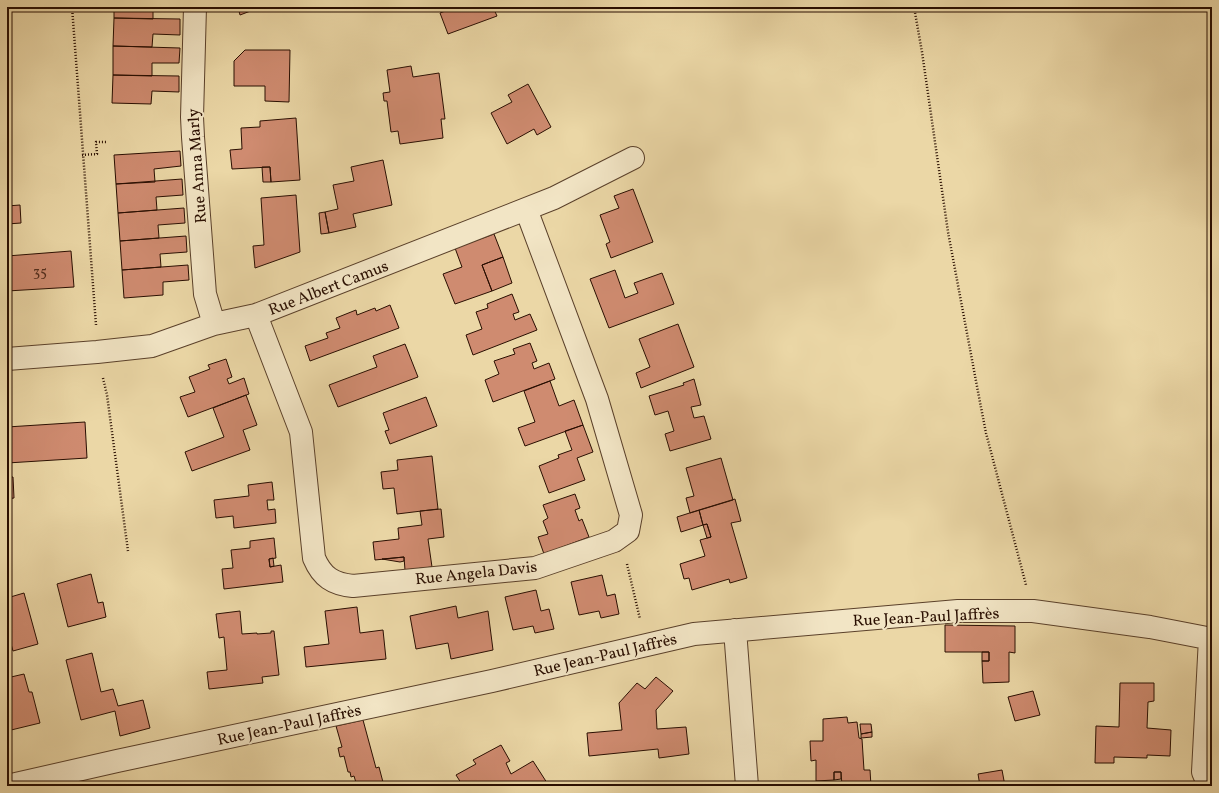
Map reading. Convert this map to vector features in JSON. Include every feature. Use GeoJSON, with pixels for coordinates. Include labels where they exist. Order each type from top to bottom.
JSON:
{"type":"FeatureCollection","features":[{"type":"Feature","properties":{"kind":"street","name":"Rue Anna Marly"},"geometry":{"type":"LineString","coordinates":[[195,7],[192,117],[193,137],[205,294],[214,324]]}},
{"type":"Feature","properties":{"kind":"street","name":"Rue Albert Camus"},"geometry":{"type":"LineString","coordinates":[[7,359],[152,346],[214,324],[256,315],[554,198],[633,158]]}},
{"type":"Feature","properties":{"kind":"street"},"geometry":{"type":"LineString","coordinates":[[526,209],[597,399],[631,515],[628,531],[620,537]]}},
{"type":"Feature","properties":{"kind":"street","name":"Rue Angela Davis"},"geometry":{"type":"LineString","coordinates":[[256,315],[301,432],[314,558],[317,566],[330,580],[341,585],[353,586],[535,568],[614,541],[620,537]]}},
{"type":"Feature","properties":{"kind":"street","name":"Rue Jean-Paul Jaffrès"},"geometry":{"type":"LineString","coordinates":[[7,786],[117,760],[492,681],[694,634],[958,611],[1033,611],[1150,627],[1211,639]]}},
{"type":"Feature","properties":{"kind":"street"},"geometry":{"type":"LineString","coordinates":[[735,630],[747,786]]}},
{"type":"Feature","properties":{"kind":"street"},"geometry":{"type":"LineString","coordinates":[[1209,786],[1203,772],[1211,639]]}},
{"type":"Feature","properties":{"kind":"path"},"geometry":{"type":"LineString","coordinates":[[72,7],[97,352],[107,395],[128,551]]}},
{"type":"Feature","properties":{"kind":"path"},"geometry":{"type":"LineString","coordinates":[[914,7],[948,232],[978,398],[1033,611]]}},
{"type":"Feature","properties":{"kind":"path"},"geometry":{"type":"LineString","coordinates":[[82,155],[97,154],[96,142],[107,142]]}},
{"type":"Feature","properties":{"kind":"path"},"geometry":{"type":"LineString","coordinates":[[620,537],[647,645]]}},
{"type":"Feature","properties":{"kind":"building"},"geometry":{"type":"Polygon","coordinates":[[[114,7],[153,7],[153,19],[114,18],[114,7]]]}},
{"type":"Feature","properties":{"kind":"building"},"geometry":{"type":"Polygon","coordinates":[[[238,7],[261,7],[240,15],[238,7]]]}},
{"type":"Feature","properties":{"kind":"building"},"geometry":{"type":"Polygon","coordinates":[[[456,7],[493,7],[497,16],[448,34],[440,13],[456,7]]]}},
{"type":"Feature","properties":{"kind":"building"},"geometry":{"type":"Polygon","coordinates":[[[114,18],[180,19],[180,35],[153,34],[152,47],[113,46],[114,18]]]}},
{"type":"Feature","properties":{"kind":"building"},"geometry":{"type":"Polygon","coordinates":[[[113,46],[180,48],[179,63],[152,63],[152,76],[113,75],[113,46]]]}},
{"type":"Feature","properties":{"kind":"building"},"geometry":{"type":"Polygon","coordinates":[[[245,50],[290,50],[289,102],[265,101],[265,86],[234,86],[234,61],[245,50]]]}},
{"type":"Feature","properties":{"kind":"building"},"geometry":{"type":"Polygon","coordinates":[[[7,63],[9,63],[11,85],[7,85],[7,63]]]}},
{"type":"Feature","properties":{"kind":"building"},"geometry":{"type":"Polygon","coordinates":[[[411,66],[413,77],[439,73],[445,119],[441,119],[443,138],[400,144],[398,131],[391,132],[387,101],[384,101],[383,93],[390,92],[387,70],[411,66]]]}},
{"type":"Feature","properties":{"kind":"building"},"geometry":{"type":"Polygon","coordinates":[[[113,75],[179,76],[179,92],[152,91],[151,104],[112,103],[113,75]]]}},
{"type":"Feature","properties":{"kind":"building"},"geometry":{"type":"Polygon","coordinates":[[[528,84],[551,127],[537,135],[534,129],[507,144],[491,113],[512,102],[508,95],[528,84]]]}},
{"type":"Feature","properties":{"kind":"building"},"geometry":{"type":"Polygon","coordinates":[[[296,118],[300,180],[271,182],[270,167],[232,169],[230,150],[242,149],[241,128],[260,127],[260,121],[296,118]]]}},
{"type":"Feature","properties":{"kind":"building"},"geometry":{"type":"Polygon","coordinates":[[[180,151],[181,166],[154,169],[155,182],[116,184],[114,155],[180,151]]]}},
{"type":"Feature","properties":{"kind":"building"},"geometry":{"type":"Polygon","coordinates":[[[383,160],[392,205],[353,214],[356,227],[329,233],[325,212],[338,209],[333,185],[354,181],[351,167],[383,160]]]}},
{"type":"Feature","properties":{"kind":"building"},"geometry":{"type":"Polygon","coordinates":[[[262,167],[270,167],[271,182],[263,182],[262,167]]]}},
{"type":"Feature","properties":{"kind":"building"},"geometry":{"type":"Polygon","coordinates":[[[182,179],[183,195],[156,197],[157,210],[118,213],[116,184],[182,179]]]}},
{"type":"Feature","properties":{"kind":"building"},"geometry":{"type":"Polygon","coordinates":[[[633,189],[653,242],[611,258],[606,244],[610,242],[600,215],[619,208],[614,196],[633,189]]]}},
{"type":"Feature","properties":{"kind":"building"},"geometry":{"type":"Polygon","coordinates":[[[296,195],[300,252],[255,268],[253,246],[264,245],[261,198],[296,195]]]}},
{"type":"Feature","properties":{"kind":"building"},"geometry":{"type":"Polygon","coordinates":[[[20,205],[21,223],[7,224],[7,206],[20,205]]]}},
{"type":"Feature","properties":{"kind":"building"},"geometry":{"type":"Polygon","coordinates":[[[184,208],[185,223],[158,225],[159,238],[120,241],[118,213],[184,208]]]}},
{"type":"Feature","properties":{"kind":"building"},"geometry":{"type":"Polygon","coordinates":[[[325,212],[329,233],[321,234],[319,213],[325,212]]]}},
{"type":"Feature","properties":{"kind":"building"},"geometry":{"type":"Polygon","coordinates":[[[494,234],[503,257],[482,265],[492,291],[455,304],[443,274],[462,267],[455,248],[494,234]]]}},
{"type":"Feature","properties":{"kind":"building"},"geometry":{"type":"Polygon","coordinates":[[[186,236],[187,252],[160,254],[161,267],[122,270],[120,241],[186,236]]]}},
{"type":"Feature","properties":{"kind":"building"},"geometry":{"type":"Polygon","coordinates":[[[71,251],[74,287],[7,291],[7,256],[71,251]]]}},
{"type":"Feature","properties":{"kind":"building"},"geometry":{"type":"Polygon","coordinates":[[[503,257],[512,283],[492,291],[482,265],[503,257]]]}},
{"type":"Feature","properties":{"kind":"building"},"geometry":{"type":"Polygon","coordinates":[[[188,265],[189,280],[163,282],[163,295],[124,298],[122,270],[188,265]]]}},
{"type":"Feature","properties":{"kind":"building"},"geometry":{"type":"Polygon","coordinates":[[[615,270],[625,298],[638,293],[634,283],[662,273],[674,304],[609,328],[590,279],[615,270]]]}},
{"type":"Feature","properties":{"kind":"building"},"geometry":{"type":"Polygon","coordinates":[[[512,294],[519,312],[513,314],[515,320],[530,314],[537,330],[473,355],[466,335],[482,329],[476,312],[488,308],[487,304],[512,294]]]}},
{"type":"Feature","properties":{"kind":"building"},"geometry":{"type":"Polygon","coordinates":[[[390,305],[399,328],[310,361],[305,346],[328,338],[326,333],[340,328],[336,318],[356,310],[357,315],[375,308],[376,311],[390,305]]]}},
{"type":"Feature","properties":{"kind":"building"},"geometry":{"type":"Polygon","coordinates":[[[678,324],[694,367],[641,388],[636,373],[650,367],[639,339],[678,324]]]}},
{"type":"Feature","properties":{"kind":"building"},"geometry":{"type":"Polygon","coordinates":[[[530,343],[537,361],[532,363],[534,369],[549,363],[555,379],[493,402],[485,380],[499,374],[494,361],[515,354],[513,349],[530,343]]]}},
{"type":"Feature","properties":{"kind":"building"},"geometry":{"type":"Polygon","coordinates":[[[405,344],[418,377],[338,407],[329,385],[377,367],[373,356],[405,344]]]}},
{"type":"Feature","properties":{"kind":"building"},"geometry":{"type":"Polygon","coordinates":[[[226,359],[232,377],[227,379],[229,384],[244,378],[249,394],[188,417],[180,397],[195,392],[189,377],[210,369],[208,365],[226,359]]]}},
{"type":"Feature","properties":{"kind":"building"},"geometry":{"type":"Polygon","coordinates":[[[694,379],[701,405],[691,407],[694,418],[704,416],[711,439],[670,451],[665,434],[674,431],[668,411],[655,415],[649,396],[684,385],[683,383],[694,379]]]}},
{"type":"Feature","properties":{"kind":"building"},"geometry":{"type":"Polygon","coordinates":[[[550,381],[559,406],[574,400],[583,425],[525,446],[518,428],[535,422],[524,391],[550,381]]]}},
{"type":"Feature","properties":{"kind":"building"},"geometry":{"type":"Polygon","coordinates":[[[246,395],[257,425],[243,430],[250,450],[192,471],[185,452],[224,437],[213,408],[246,395]]]}},
{"type":"Feature","properties":{"kind":"building"},"geometry":{"type":"Polygon","coordinates":[[[426,397],[437,426],[390,444],[385,431],[389,430],[383,413],[426,397]]]}},
{"type":"Feature","properties":{"kind":"building"},"geometry":{"type":"Polygon","coordinates":[[[85,422],[87,458],[7,463],[7,427],[85,422]]]}},
{"type":"Feature","properties":{"kind":"building"},"geometry":{"type":"Polygon","coordinates":[[[583,425],[593,452],[577,458],[585,480],[549,493],[539,466],[559,458],[558,455],[572,450],[565,431],[583,425]]]}},
{"type":"Feature","properties":{"kind":"building"},"geometry":{"type":"Polygon","coordinates":[[[432,456],[438,509],[397,514],[394,488],[383,489],[381,472],[398,470],[397,460],[432,456]]]}},
{"type":"Feature","properties":{"kind":"building"},"geometry":{"type":"Polygon","coordinates":[[[721,458],[733,500],[690,513],[686,498],[694,496],[686,468],[721,458]]]}},
{"type":"Feature","properties":{"kind":"building"},"geometry":{"type":"Polygon","coordinates":[[[7,477],[13,477],[14,498],[7,499],[7,477]]]}},
{"type":"Feature","properties":{"kind":"building"},"geometry":{"type":"Polygon","coordinates":[[[272,482],[274,500],[267,500],[268,510],[275,509],[276,523],[234,528],[233,516],[216,518],[214,500],[249,496],[248,485],[272,482]]]}},
{"type":"Feature","properties":{"kind":"building"},"geometry":{"type":"Polygon","coordinates":[[[575,494],[580,508],[575,510],[579,521],[582,519],[589,537],[544,554],[538,537],[548,534],[543,521],[548,518],[543,505],[575,494]]]}},
{"type":"Feature","properties":{"kind":"building"},"geometry":{"type":"Polygon","coordinates":[[[735,499],[741,521],[731,523],[747,578],[730,583],[729,579],[692,590],[689,578],[684,579],[680,564],[705,556],[700,540],[711,537],[707,524],[703,525],[699,510],[735,499]]]}},
{"type":"Feature","properties":{"kind":"building"},"geometry":{"type":"Polygon","coordinates":[[[441,509],[444,537],[428,539],[432,567],[405,570],[404,557],[375,560],[373,542],[399,539],[398,528],[422,525],[420,511],[441,509]]]}},
{"type":"Feature","properties":{"kind":"building"},"geometry":{"type":"Polygon","coordinates":[[[699,510],[703,525],[681,532],[677,517],[699,510]]]}},
{"type":"Feature","properties":{"kind":"building"},"geometry":{"type":"Polygon","coordinates":[[[707,524],[711,537],[707,538],[703,525],[707,524]]]}},
{"type":"Feature","properties":{"kind":"building"},"geometry":{"type":"Polygon","coordinates":[[[274,538],[276,558],[269,559],[270,567],[281,565],[283,582],[224,589],[222,569],[233,568],[231,550],[250,548],[250,541],[274,538]]]}},
{"type":"Feature","properties":{"kind":"building"},"geometry":{"type":"Polygon","coordinates":[[[404,557],[404,561],[400,562],[382,559],[404,557]]]}},
{"type":"Feature","properties":{"kind":"building"},"geometry":{"type":"Polygon","coordinates":[[[273,558],[274,566],[270,567],[269,559],[273,558]]]}},
{"type":"Feature","properties":{"kind":"building"},"geometry":{"type":"Polygon","coordinates":[[[91,574],[98,603],[103,602],[106,617],[68,627],[57,584],[91,574]]]}},
{"type":"Feature","properties":{"kind":"building"},"geometry":{"type":"Polygon","coordinates":[[[602,575],[607,596],[615,594],[619,614],[601,618],[599,611],[579,615],[571,582],[602,575]]]}},
{"type":"Feature","properties":{"kind":"building"},"geometry":{"type":"Polygon","coordinates":[[[536,590],[541,611],[549,609],[554,629],[535,633],[533,626],[513,630],[505,597],[536,590]]]}},
{"type":"Feature","properties":{"kind":"building"},"geometry":{"type":"Polygon","coordinates":[[[24,593],[38,644],[13,651],[7,633],[7,598],[24,593]]]}},
{"type":"Feature","properties":{"kind":"building"},"geometry":{"type":"Polygon","coordinates":[[[456,606],[458,618],[488,611],[493,650],[451,659],[448,643],[416,649],[410,616],[456,606]]]}},
{"type":"Feature","properties":{"kind":"building"},"geometry":{"type":"Polygon","coordinates":[[[357,607],[360,633],[383,630],[386,659],[306,667],[304,647],[329,644],[325,611],[357,607]]]}},
{"type":"Feature","properties":{"kind":"building"},"geometry":{"type":"Polygon","coordinates":[[[240,611],[242,634],[271,633],[271,631],[274,631],[279,675],[262,677],[263,683],[209,689],[207,672],[227,670],[224,637],[219,638],[216,614],[240,611]]]}},
{"type":"Feature","properties":{"kind":"building"},"geometry":{"type":"Polygon","coordinates":[[[945,625],[1015,626],[1015,653],[1009,652],[1009,682],[983,683],[982,661],[989,661],[989,652],[945,652],[945,625]]]}},
{"type":"Feature","properties":{"kind":"building"},"geometry":{"type":"Polygon","coordinates":[[[982,652],[989,652],[989,661],[982,661],[982,652]]]}},
{"type":"Feature","properties":{"kind":"building"},"geometry":{"type":"Polygon","coordinates":[[[92,653],[101,692],[113,689],[118,706],[143,700],[150,728],[120,736],[115,711],[81,720],[66,660],[92,653]]]}},
{"type":"Feature","properties":{"kind":"building"},"geometry":{"type":"Polygon","coordinates":[[[7,670],[9,670],[11,677],[24,674],[29,692],[32,692],[40,723],[7,731],[7,670]]]}},
{"type":"Feature","properties":{"kind":"building"},"geometry":{"type":"Polygon","coordinates":[[[656,677],[673,691],[656,710],[657,729],[686,727],[689,754],[659,758],[658,749],[589,756],[587,733],[622,730],[619,703],[637,683],[645,689],[656,677]]]}},
{"type":"Feature","properties":{"kind":"building"},"geometry":{"type":"Polygon","coordinates":[[[1120,683],[1154,683],[1154,701],[1148,702],[1147,728],[1171,730],[1170,756],[1147,755],[1147,758],[1114,757],[1114,763],[1095,763],[1096,726],[1119,727],[1120,683]]]}},
{"type":"Feature","properties":{"kind":"building"},"geometry":{"type":"Polygon","coordinates":[[[1033,691],[1040,715],[1015,721],[1008,697],[1033,691]]]}},
{"type":"Feature","properties":{"kind":"building"},"geometry":{"type":"Polygon","coordinates":[[[847,717],[848,723],[857,722],[859,738],[862,739],[864,770],[870,770],[871,786],[842,786],[841,772],[834,772],[834,780],[816,781],[816,760],[811,761],[810,741],[823,741],[823,719],[847,717]]]}},
{"type":"Feature","properties":{"kind":"building"},"geometry":{"type":"Polygon","coordinates":[[[363,720],[376,768],[379,767],[384,786],[357,786],[354,776],[351,777],[350,772],[348,772],[344,756],[340,757],[338,748],[342,747],[336,726],[363,720]]]}},
{"type":"Feature","properties":{"kind":"building"},"geometry":{"type":"Polygon","coordinates":[[[860,724],[871,724],[872,732],[861,734],[860,724]]]}},
{"type":"Feature","properties":{"kind":"building"},"geometry":{"type":"Polygon","coordinates":[[[872,732],[872,737],[861,738],[861,734],[872,732]]]}},
{"type":"Feature","properties":{"kind":"building"},"geometry":{"type":"Polygon","coordinates":[[[501,745],[510,761],[506,763],[511,774],[533,761],[549,786],[463,786],[456,775],[476,764],[473,760],[501,745]]]}},
{"type":"Feature","properties":{"kind":"building"},"geometry":{"type":"Polygon","coordinates":[[[1002,770],[1005,786],[980,786],[978,774],[1002,770]]]}},
{"type":"Feature","properties":{"kind":"building"},"geometry":{"type":"Polygon","coordinates":[[[834,772],[841,772],[841,779],[834,780],[834,772]]]}}]}
